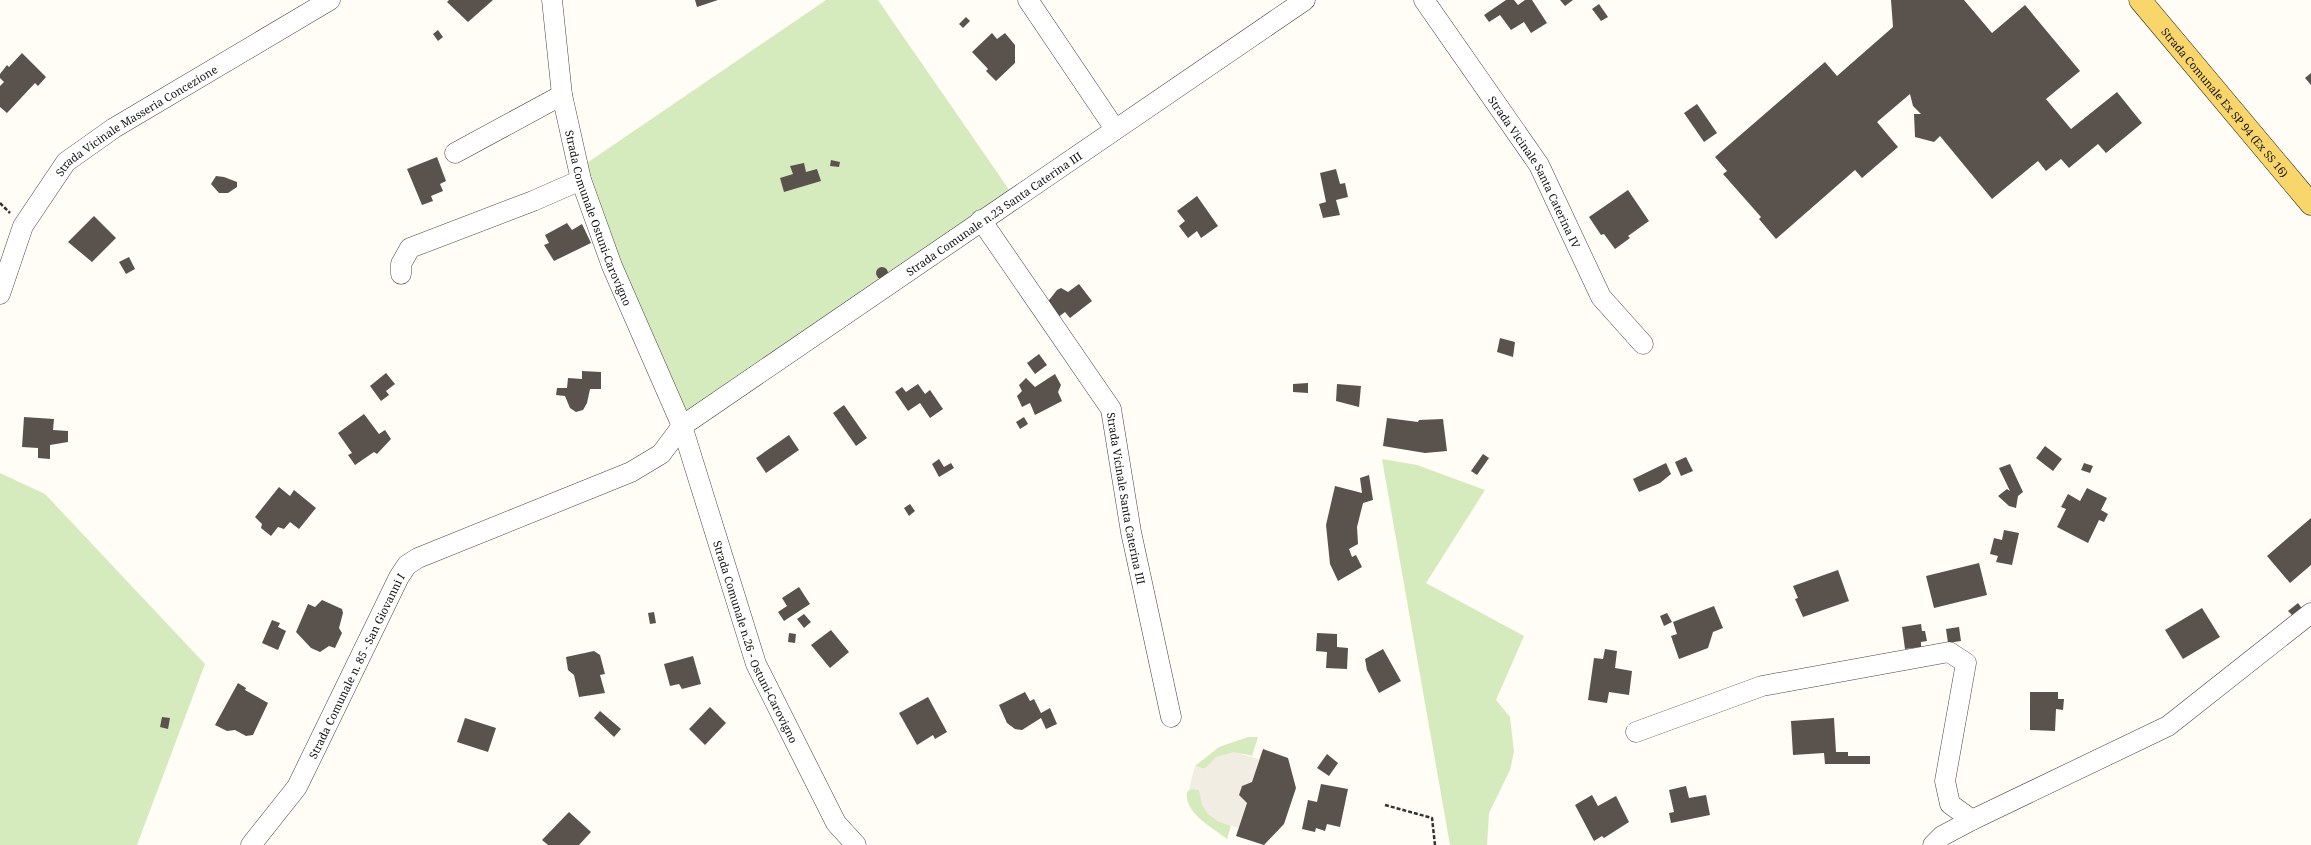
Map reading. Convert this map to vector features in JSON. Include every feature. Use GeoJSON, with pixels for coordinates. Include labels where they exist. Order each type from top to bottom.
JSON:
{"type":"FeatureCollection","features":[{"type":"Feature","properties":{"kind":"main road","name":"Strada Comunale Ex SP 94 (Ex SS 16)"},"geometry":{"type":"LineString","coordinates":[[2140,0],[2311,204]]}},
{"type":"Feature","properties":{"kind":"street","name":"Strada Vicinale Masseria Concezione"},"geometry":{"type":"LineString","coordinates":[[0,294],[23,226],[66,162],[114,128],[330,0]]}},
{"type":"Feature","properties":{"kind":"street","name":"Strada Comunale Ostuni-Carovigno"},"geometry":{"type":"LineString","coordinates":[[552,0],[562,95],[581,180],[612,266],[682,426]]}},
{"type":"Feature","properties":{"kind":"street"},"geometry":{"type":"LineString","coordinates":[[1028,0],[1115,129]]}},
{"type":"Feature","properties":{"kind":"street","name":"Strada Comunale n.23 Santa Caterina III"},"geometry":{"type":"LineString","coordinates":[[682,426],[981,220],[1305,0]]}},
{"type":"Feature","properties":{"kind":"street","name":"Strada Vicinale Santa Caterina IV"},"geometry":{"type":"LineString","coordinates":[[1424,0],[1539,165],[1601,297],[1643,344]]}},
{"type":"Feature","properties":{"kind":"street"},"geometry":{"type":"LineString","coordinates":[[456,153],[562,95]]}},
{"type":"Feature","properties":{"kind":"street"},"geometry":{"type":"LineString","coordinates":[[401,274],[401,264],[410,248],[533,201],[581,180]]}},
{"type":"Feature","properties":{"kind":"street","name":"Strada Vicinale Santa Caterina III"},"geometry":{"type":"LineString","coordinates":[[981,220],[1111,409],[1131,532],[1171,717]]}},
{"type":"Feature","properties":{"kind":"street","name":"Strada Comunale n. 85 - San Giovanni I"},"geometry":{"type":"LineString","coordinates":[[251,845],[297,787],[399,577],[407,565],[418,558],[631,472],[660,454],[682,426]]}},
{"type":"Feature","properties":{"kind":"street","name":"Strada Comunale n.26 - Ostuni-Carovigno"},"geometry":{"type":"LineString","coordinates":[[682,426],[756,664],[836,823],[856,845]]}},
{"type":"Feature","properties":{"kind":"street"},"geometry":{"type":"LineString","coordinates":[[1933,845],[1942,836],[1972,820],[2168,726],[2311,613]]}},
{"type":"Feature","properties":{"kind":"street"},"geometry":{"type":"LineString","coordinates":[[1636,732],[1762,686],[1949,652],[1966,663],[1945,781],[1950,804],[1972,820]]}},
{"type":"Feature","properties":{"kind":"path"},"geometry":{"type":"LineString","coordinates":[[1385,805],[1432,818],[1435,845]]}},
{"type":"Feature","properties":{"kind":"green space"},"geometry":{"type":"Polygon","coordinates":[[[826,0],[878,0],[1010,191],[682,426],[584,165],[826,0]]]}},
{"type":"Feature","properties":{"kind":"green space"},"geometry":{"type":"Polygon","coordinates":[[[1382,459],[1417,465],[1485,490],[1426,583],[1524,636],[1496,700],[1510,717],[1514,752],[1510,770],[1489,813],[1487,845],[1450,845],[1382,459]]]}},
{"type":"Feature","properties":{"kind":"green space"},"geometry":{"type":"Polygon","coordinates":[[[0,473],[45,494],[205,664],[137,845],[0,845],[0,473]]]}},
{"type":"Feature","properties":{"kind":"green space"},"geometry":{"type":"Polygon","coordinates":[[[1248,737],[1258,737],[1252,756],[1239,753],[1226,755],[1215,760],[1205,769],[1195,766],[1219,747],[1248,737]]]}},
{"type":"Feature","properties":{"kind":"green space"},"geometry":{"type":"Polygon","coordinates":[[[1192,788],[1199,790],[1218,821],[1231,826],[1227,839],[1194,813],[1187,800],[1187,792],[1192,788]]]}},
{"type":"Feature","properties":{"kind":"shaded area"},"geometry":{"type":"Polygon","coordinates":[[[1234,752],[1259,759],[1252,782],[1242,786],[1239,795],[1247,803],[1238,828],[1218,821],[1208,814],[1202,805],[1199,790],[1189,789],[1195,766],[1205,769],[1216,757],[1234,752]]]}},
{"type":"Feature","properties":{"kind":"building"},"geometry":{"type":"Polygon","coordinates":[[[449,0],[493,0],[468,22],[447,2],[449,0]]]}},
{"type":"Feature","properties":{"kind":"building"},"geometry":{"type":"Polygon","coordinates":[[[695,0],[718,0],[697,7],[695,0]]]}},
{"type":"Feature","properties":{"kind":"building"},"geometry":{"type":"Polygon","coordinates":[[[1506,0],[1514,0],[1518,5],[1525,0],[1532,0],[1547,23],[1531,33],[1524,22],[1511,30],[1500,15],[1489,22],[1484,15],[1506,0]]]}},
{"type":"Feature","properties":{"kind":"building"},"geometry":{"type":"Polygon","coordinates":[[[1560,0],[1573,0],[1565,6],[1560,0]]]}},
{"type":"Feature","properties":{"kind":"building"},"geometry":{"type":"Polygon","coordinates":[[[1891,0],[1964,0],[1992,33],[2025,5],[2080,71],[2046,99],[2071,129],[2117,92],[2142,123],[2106,153],[2098,144],[2069,168],[2061,159],[2046,171],[2038,161],[1992,199],[1940,136],[1934,142],[1915,137],[1914,114],[1921,114],[1913,106],[1910,94],[1877,122],[1898,147],[1862,178],[1855,170],[1776,239],[1759,219],[1761,217],[1723,174],[1727,171],[1715,157],[1825,62],[1837,76],[1893,27],[1891,0]]]}},
{"type":"Feature","properties":{"kind":"building"},"geometry":{"type":"Polygon","coordinates":[[[1599,4],[1608,17],[1601,21],[1592,9],[1599,4]]]}},
{"type":"Feature","properties":{"kind":"building"},"geometry":{"type":"Polygon","coordinates":[[[966,17],[970,21],[963,28],[959,24],[966,17]]]}},
{"type":"Feature","properties":{"kind":"building"},"geometry":{"type":"Polygon","coordinates":[[[438,30],[443,37],[438,41],[433,34],[438,30]]]}},
{"type":"Feature","properties":{"kind":"building"},"geometry":{"type":"Polygon","coordinates":[[[992,33],[997,39],[1005,33],[1015,45],[1015,63],[996,81],[986,71],[988,69],[972,52],[992,33]]]}},
{"type":"Feature","properties":{"kind":"building"},"geometry":{"type":"Polygon","coordinates":[[[22,53],[46,77],[38,86],[35,83],[7,113],[0,107],[0,86],[4,82],[0,78],[0,74],[7,65],[9,67],[22,53]]]}},
{"type":"Feature","properties":{"kind":"building"},"geometry":{"type":"Polygon","coordinates":[[[2311,73],[2311,85],[2305,78],[2311,73]]]}},
{"type":"Feature","properties":{"kind":"building"},"geometry":{"type":"Polygon","coordinates":[[[1697,104],[1717,133],[1704,142],[1684,113],[1697,104]]]}},
{"type":"Feature","properties":{"kind":"building"},"geometry":{"type":"Polygon","coordinates":[[[437,157],[446,181],[440,184],[443,191],[431,196],[433,201],[422,205],[407,169],[437,157]]]}},
{"type":"Feature","properties":{"kind":"building"},"geometry":{"type":"Polygon","coordinates":[[[831,160],[840,162],[839,167],[830,166],[831,160]]]}},
{"type":"Feature","properties":{"kind":"building"},"geometry":{"type":"Polygon","coordinates":[[[804,163],[806,172],[817,169],[821,181],[784,192],[780,178],[793,174],[790,166],[804,163]]]}},
{"type":"Feature","properties":{"kind":"building"},"geometry":{"type":"Polygon","coordinates":[[[1336,169],[1340,184],[1345,183],[1348,197],[1336,200],[1340,215],[1323,218],[1319,204],[1326,202],[1320,173],[1336,169]]]}},
{"type":"Feature","properties":{"kind":"building"},"geometry":{"type":"Polygon","coordinates":[[[216,176],[224,177],[237,182],[237,187],[228,193],[219,193],[211,184],[216,176]]]}},
{"type":"Feature","properties":{"kind":"building"},"geometry":{"type":"Polygon","coordinates":[[[1628,190],[1649,221],[1628,236],[1630,238],[1615,249],[1604,234],[1601,235],[1589,217],[1628,190]]]}},
{"type":"Feature","properties":{"kind":"building"},"geometry":{"type":"Polygon","coordinates":[[[1197,196],[1218,226],[1201,238],[1197,231],[1188,238],[1179,226],[1185,221],[1177,211],[1197,196]]]}},
{"type":"Feature","properties":{"kind":"building"},"geometry":{"type":"Polygon","coordinates":[[[94,216],[116,238],[92,262],[68,242],[94,216]]]}},
{"type":"Feature","properties":{"kind":"building"},"geometry":{"type":"Polygon","coordinates":[[[567,223],[572,230],[582,224],[591,243],[554,261],[544,245],[549,243],[545,235],[567,223]]]}},
{"type":"Feature","properties":{"kind":"building"},"geometry":{"type":"Polygon","coordinates":[[[129,257],[135,269],[126,274],[119,262],[129,257]]]}},
{"type":"Feature","properties":{"kind":"building"},"geometry":{"type":"Polygon","coordinates":[[[880,267],[884,267],[888,273],[884,279],[880,279],[876,275],[876,271],[880,267]]]}},
{"type":"Feature","properties":{"kind":"building"},"geometry":{"type":"Polygon","coordinates":[[[1079,284],[1092,301],[1070,318],[1065,312],[1057,318],[1046,304],[1057,290],[1061,288],[1068,292],[1079,284]]]}},
{"type":"Feature","properties":{"kind":"building"},"geometry":{"type":"Polygon","coordinates":[[[1500,338],[1515,342],[1513,357],[1497,352],[1500,338]]]}},
{"type":"Feature","properties":{"kind":"building"},"geometry":{"type":"Polygon","coordinates":[[[1039,354],[1047,365],[1035,374],[1027,363],[1039,354]]]}},
{"type":"Feature","properties":{"kind":"building"},"geometry":{"type":"Polygon","coordinates":[[[582,371],[601,372],[601,389],[590,389],[587,403],[583,410],[576,412],[570,408],[565,396],[556,395],[557,388],[567,388],[568,378],[582,379],[582,371]]]}},
{"type":"Feature","properties":{"kind":"building"},"geometry":{"type":"Polygon","coordinates":[[[386,373],[395,384],[386,391],[389,395],[381,401],[370,386],[386,373]]]}},
{"type":"Feature","properties":{"kind":"building"},"geometry":{"type":"Polygon","coordinates":[[[1055,374],[1061,385],[1058,392],[1062,401],[1035,415],[1030,403],[1022,407],[1017,396],[1022,391],[1019,385],[1026,378],[1035,387],[1055,374]]]}},
{"type":"Feature","properties":{"kind":"building"},"geometry":{"type":"Polygon","coordinates":[[[1308,383],[1308,393],[1293,392],[1293,384],[1308,383]]]}},
{"type":"Feature","properties":{"kind":"building"},"geometry":{"type":"Polygon","coordinates":[[[918,384],[925,394],[930,390],[943,409],[930,418],[920,403],[908,411],[895,392],[902,387],[906,392],[918,384]]]}},
{"type":"Feature","properties":{"kind":"building"},"geometry":{"type":"Polygon","coordinates":[[[1337,384],[1361,386],[1359,407],[1336,401],[1337,384]]]}},
{"type":"Feature","properties":{"kind":"building"},"geometry":{"type":"Polygon","coordinates":[[[844,405],[867,438],[856,446],[833,413],[844,405]]]}},
{"type":"Feature","properties":{"kind":"building"},"geometry":{"type":"Polygon","coordinates":[[[364,414],[379,434],[385,430],[391,439],[377,454],[374,452],[355,465],[348,455],[352,453],[338,433],[364,414]]]}},
{"type":"Feature","properties":{"kind":"building"},"geometry":{"type":"Polygon","coordinates":[[[24,417],[54,419],[53,430],[68,431],[68,442],[50,445],[50,459],[38,458],[38,448],[22,447],[24,417]]]}},
{"type":"Feature","properties":{"kind":"building"},"geometry":{"type":"Polygon","coordinates":[[[1024,417],[1028,424],[1020,429],[1016,422],[1024,417]]]}},
{"type":"Feature","properties":{"kind":"building"},"geometry":{"type":"Polygon","coordinates":[[[1387,418],[1418,422],[1419,420],[1443,419],[1447,451],[1425,453],[1383,446],[1387,418]]]}},
{"type":"Feature","properties":{"kind":"building"},"geometry":{"type":"Polygon","coordinates":[[[789,435],[799,450],[766,473],[756,458],[789,435]]]}},
{"type":"Feature","properties":{"kind":"building"},"geometry":{"type":"Polygon","coordinates":[[[2045,446],[2062,459],[2053,471],[2036,458],[2045,446]]]}},
{"type":"Feature","properties":{"kind":"building"},"geometry":{"type":"Polygon","coordinates":[[[1483,454],[1489,458],[1477,475],[1471,471],[1483,454]]]}},
{"type":"Feature","properties":{"kind":"building"},"geometry":{"type":"Polygon","coordinates":[[[1686,457],[1693,471],[1681,476],[1675,462],[1686,457]]]}},
{"type":"Feature","properties":{"kind":"building"},"geometry":{"type":"Polygon","coordinates":[[[939,459],[944,467],[951,463],[954,468],[939,477],[932,464],[939,459]]]}},
{"type":"Feature","properties":{"kind":"building"},"geometry":{"type":"Polygon","coordinates":[[[1666,463],[1671,474],[1660,483],[1639,492],[1633,479],[1666,463]]]}},
{"type":"Feature","properties":{"kind":"building"},"geometry":{"type":"Polygon","coordinates":[[[2084,463],[2093,466],[2090,473],[2081,470],[2084,463]]]}},
{"type":"Feature","properties":{"kind":"building"},"geometry":{"type":"Polygon","coordinates":[[[2010,464],[2023,492],[2018,496],[2016,508],[2009,506],[1998,496],[2007,489],[2010,491],[1999,468],[2010,464]]]}},
{"type":"Feature","properties":{"kind":"building"},"geometry":{"type":"Polygon","coordinates":[[[1369,475],[1373,500],[1363,503],[1357,527],[1358,544],[1349,549],[1352,557],[1356,555],[1362,567],[1338,581],[1330,564],[1326,525],[1335,486],[1362,493],[1360,478],[1369,475]]]}},
{"type":"Feature","properties":{"kind":"building"},"geometry":{"type":"Polygon","coordinates":[[[279,487],[290,496],[294,490],[316,508],[299,529],[290,522],[284,529],[278,527],[271,536],[261,528],[262,524],[255,517],[279,487]]]}},
{"type":"Feature","properties":{"kind":"building"},"geometry":{"type":"Polygon","coordinates":[[[2087,488],[2107,498],[2101,510],[2108,514],[2104,522],[2099,520],[2088,543],[2057,527],[2066,509],[2061,507],[2068,494],[2080,501],[2087,488]]]}},
{"type":"Feature","properties":{"kind":"building"},"geometry":{"type":"Polygon","coordinates":[[[910,504],[915,511],[909,516],[904,508],[910,504]]]}},
{"type":"Feature","properties":{"kind":"building"},"geometry":{"type":"Polygon","coordinates":[[[2311,518],[2311,565],[2290,583],[2267,556],[2311,518]]]}},
{"type":"Feature","properties":{"kind":"building"},"geometry":{"type":"Polygon","coordinates":[[[2004,530],[2019,533],[2012,565],[1996,562],[1998,556],[1990,554],[1994,538],[2002,540],[2004,530]]]}},
{"type":"Feature","properties":{"kind":"building"},"geometry":{"type":"Polygon","coordinates":[[[1979,563],[1987,595],[1934,608],[1926,576],[1979,563]]]}},
{"type":"Feature","properties":{"kind":"building"},"geometry":{"type":"Polygon","coordinates":[[[1838,570],[1849,601],[1803,617],[1795,599],[1798,598],[1793,586],[1838,570]]]}},
{"type":"Feature","properties":{"kind":"building"},"geometry":{"type":"Polygon","coordinates":[[[799,587],[810,604],[784,621],[778,612],[787,606],[782,598],[799,587]]]}},
{"type":"Feature","properties":{"kind":"building"},"geometry":{"type":"Polygon","coordinates":[[[322,600],[342,609],[343,613],[339,628],[342,633],[335,648],[329,646],[320,652],[311,648],[296,632],[308,604],[315,607],[322,600]]]}},
{"type":"Feature","properties":{"kind":"building"},"geometry":{"type":"Polygon","coordinates":[[[2298,603],[2303,610],[2294,617],[2288,611],[2298,603]]]}},
{"type":"Feature","properties":{"kind":"building"},"geometry":{"type":"Polygon","coordinates":[[[1714,606],[1723,628],[1713,632],[1708,648],[1679,659],[1671,636],[1677,634],[1673,622],[1714,606]]]}},
{"type":"Feature","properties":{"kind":"building"},"geometry":{"type":"Polygon","coordinates":[[[2202,608],[2220,637],[2183,659],[2165,630],[2202,608]]]}},
{"type":"Feature","properties":{"kind":"building"},"geometry":{"type":"Polygon","coordinates":[[[654,612],[656,623],[650,624],[648,613],[654,612]]]}},
{"type":"Feature","properties":{"kind":"building"},"geometry":{"type":"Polygon","coordinates":[[[1667,613],[1672,622],[1664,626],[1660,616],[1667,613]]]}},
{"type":"Feature","properties":{"kind":"building"},"geometry":{"type":"Polygon","coordinates":[[[804,614],[811,622],[804,628],[797,619],[804,614]]]}},
{"type":"Feature","properties":{"kind":"building"},"geometry":{"type":"Polygon","coordinates":[[[272,620],[280,623],[278,627],[286,631],[278,650],[262,643],[272,620]]]}},
{"type":"Feature","properties":{"kind":"building"},"geometry":{"type":"Polygon","coordinates":[[[1921,624],[1922,631],[1925,631],[1927,641],[1921,642],[1921,647],[1905,649],[1902,627],[1921,624]]]}},
{"type":"Feature","properties":{"kind":"building"},"geometry":{"type":"Polygon","coordinates":[[[1959,627],[1961,641],[1948,643],[1946,629],[1959,627]]]}},
{"type":"Feature","properties":{"kind":"building"},"geometry":{"type":"Polygon","coordinates":[[[831,630],[849,652],[830,668],[811,645],[831,630]]]}},
{"type":"Feature","properties":{"kind":"building"},"geometry":{"type":"Polygon","coordinates":[[[789,633],[796,634],[795,643],[788,642],[789,633]]]}},
{"type":"Feature","properties":{"kind":"building"},"geometry":{"type":"Polygon","coordinates":[[[1317,633],[1337,634],[1337,647],[1348,648],[1347,669],[1326,668],[1327,652],[1316,651],[1317,633]]]}},
{"type":"Feature","properties":{"kind":"building"},"geometry":{"type":"Polygon","coordinates":[[[1383,649],[1401,681],[1379,693],[1367,670],[1365,659],[1383,649]]]}},
{"type":"Feature","properties":{"kind":"building"},"geometry":{"type":"Polygon","coordinates":[[[1605,649],[1617,651],[1615,668],[1632,671],[1629,695],[1609,692],[1607,703],[1588,700],[1594,658],[1603,659],[1605,649]]]}},
{"type":"Feature","properties":{"kind":"building"},"geometry":{"type":"Polygon","coordinates":[[[594,651],[600,655],[605,674],[600,675],[605,693],[579,697],[574,675],[568,670],[566,657],[594,651]]]}},
{"type":"Feature","properties":{"kind":"building"},"geometry":{"type":"Polygon","coordinates":[[[693,656],[701,684],[682,689],[679,684],[670,686],[664,664],[693,656]]]}},
{"type":"Feature","properties":{"kind":"building"},"geometry":{"type":"Polygon","coordinates":[[[238,683],[246,688],[245,690],[268,703],[253,735],[246,736],[235,730],[227,731],[215,725],[238,683]]]}},
{"type":"Feature","properties":{"kind":"building"},"geometry":{"type":"Polygon","coordinates":[[[1025,692],[1030,701],[1034,699],[1041,713],[1050,708],[1057,724],[1046,729],[1041,718],[1022,730],[1015,729],[1007,723],[999,705],[1025,692]]]}},
{"type":"Feature","properties":{"kind":"building"},"geometry":{"type":"Polygon","coordinates":[[[2030,692],[2058,692],[2058,699],[2064,699],[2063,710],[2056,709],[2055,731],[2030,730],[2030,692]]]}},
{"type":"Feature","properties":{"kind":"building"},"geometry":{"type":"Polygon","coordinates":[[[928,697],[947,732],[935,739],[933,735],[917,745],[899,713],[928,697]]]}},
{"type":"Feature","properties":{"kind":"building"},"geometry":{"type":"Polygon","coordinates":[[[710,707],[726,723],[705,745],[689,729],[710,707]]]}},
{"type":"Feature","properties":{"kind":"building"},"geometry":{"type":"Polygon","coordinates":[[[600,711],[621,729],[614,737],[594,718],[600,711]]]}},
{"type":"Feature","properties":{"kind":"building"},"geometry":{"type":"Polygon","coordinates":[[[162,717],[170,718],[168,729],[160,727],[162,717]]]}},
{"type":"Feature","properties":{"kind":"building"},"geometry":{"type":"Polygon","coordinates":[[[465,718],[496,728],[488,752],[457,742],[465,718]]]}},
{"type":"Feature","properties":{"kind":"building"},"geometry":{"type":"Polygon","coordinates":[[[1834,718],[1836,752],[1848,752],[1848,756],[1870,756],[1870,764],[1825,764],[1824,753],[1793,755],[1791,721],[1834,718]]]}},
{"type":"Feature","properties":{"kind":"building"},"geometry":{"type":"Polygon","coordinates":[[[1263,749],[1288,758],[1296,788],[1284,824],[1264,845],[1236,836],[1247,803],[1239,795],[1242,786],[1252,782],[1263,749]]]}},
{"type":"Feature","properties":{"kind":"building"},"geometry":{"type":"Polygon","coordinates":[[[1327,754],[1338,763],[1329,776],[1317,768],[1327,754]]]}},
{"type":"Feature","properties":{"kind":"building"},"geometry":{"type":"Polygon","coordinates":[[[1321,784],[1348,789],[1340,827],[1327,824],[1325,831],[1316,828],[1315,832],[1302,829],[1308,800],[1317,802],[1321,784]]]}},
{"type":"Feature","properties":{"kind":"building"},"geometry":{"type":"Polygon","coordinates":[[[1686,786],[1689,798],[1706,795],[1710,815],[1671,823],[1669,813],[1674,812],[1669,790],[1686,786]]]}},
{"type":"Feature","properties":{"kind":"building"},"geometry":{"type":"Polygon","coordinates":[[[1592,795],[1598,806],[1616,796],[1629,822],[1604,838],[1602,836],[1594,841],[1575,805],[1592,795]]]}},
{"type":"Feature","properties":{"kind":"building"},"geometry":{"type":"Polygon","coordinates":[[[569,812],[591,832],[579,845],[548,845],[542,840],[569,812]]]}}]}
